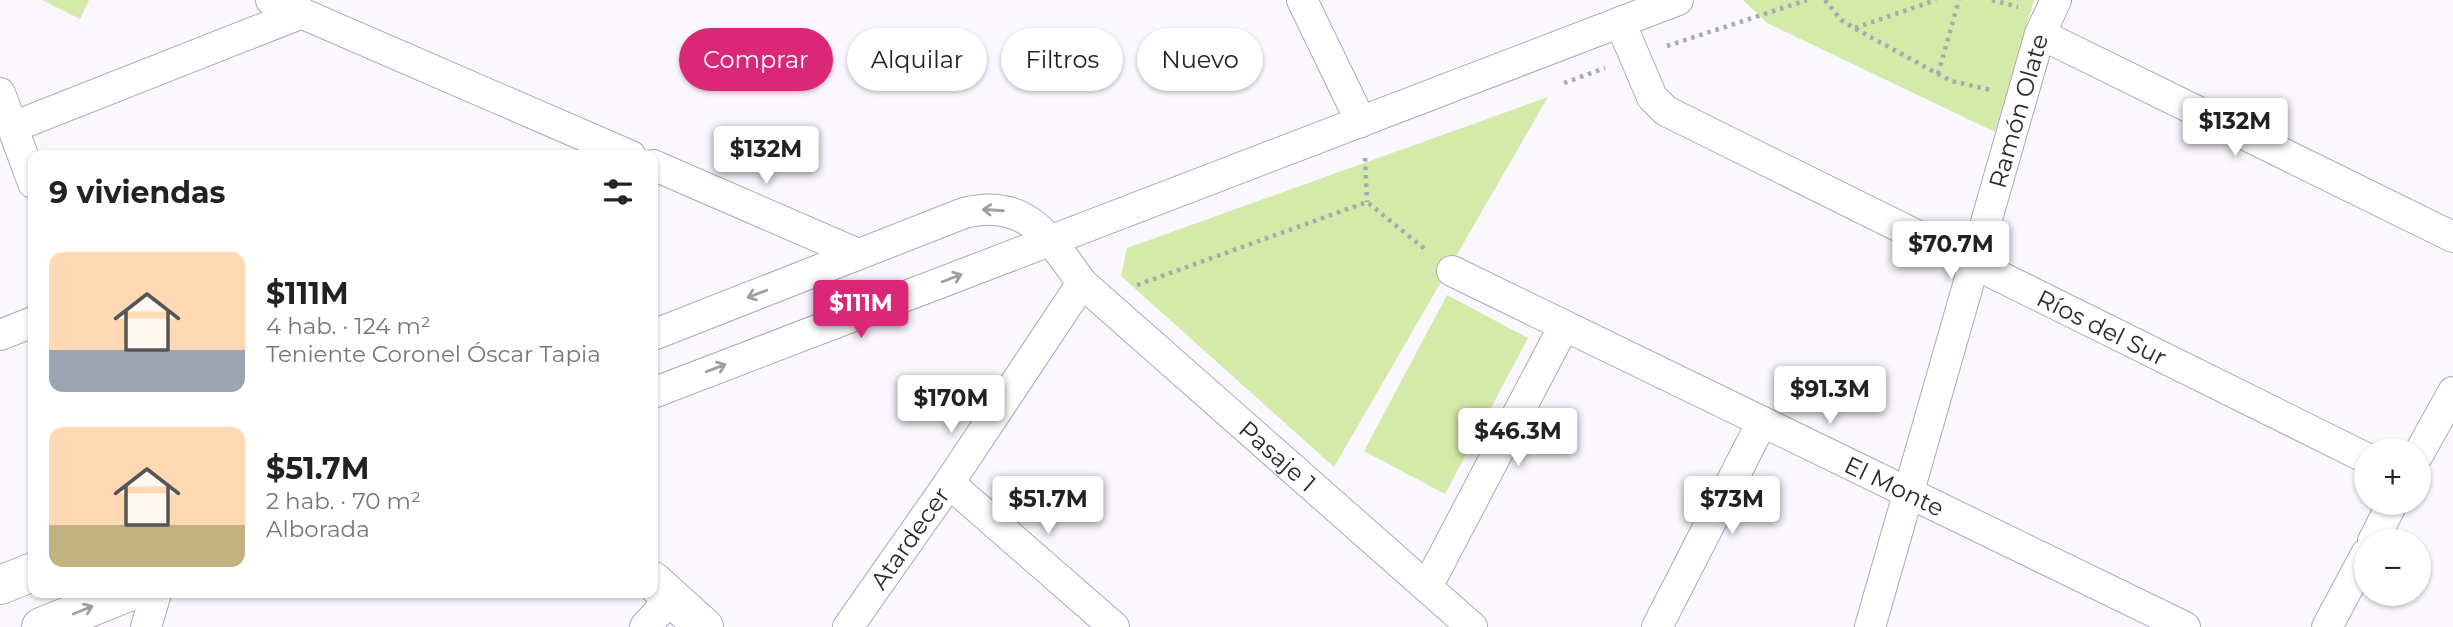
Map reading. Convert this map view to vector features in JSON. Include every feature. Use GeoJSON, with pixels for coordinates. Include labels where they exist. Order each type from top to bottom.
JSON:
{"type":"FeatureCollection","features":[{"type":"Feature","properties":{"kind":"street"},"geometry":{"type":"LineString","coordinates":[[271,0],[618,150]]}},
{"type":"Feature","properties":{"kind":"street"},"geometry":{"type":"LineString","coordinates":[[1302,0],[1361,122]]}},
{"type":"Feature","properties":{"kind":"street"},"geometry":{"type":"LineString","coordinates":[[658,391],[1678,0]]}},
{"type":"Feature","properties":{"kind":"street","name":"Ramón Olate"},"geometry":{"type":"LineString","coordinates":[[1870,627],[2040,34],[2056,0]]}},
{"type":"Feature","properties":{"kind":"street"},"geometry":{"type":"LineString","coordinates":[[13,127],[302,13]]}},
{"type":"Feature","properties":{"kind":"street","name":"Ríos del Sur"},"geometry":{"type":"LineString","coordinates":[[1620,22],[1652,97],[1666,111],[2354,452]]}},
{"type":"Feature","properties":{"kind":"street"},"geometry":{"type":"LineString","coordinates":[[2040,34],[2453,237]]}},
{"type":"Feature","properties":{"kind":"street"},"geometry":{"type":"LineString","coordinates":[[0,93],[28,169]]}},
{"type":"Feature","properties":{"kind":"street"},"geometry":{"type":"LineString","coordinates":[[658,167],[858,254]]}},
{"type":"Feature","properties":{"kind":"street"},"geometry":{"type":"LineString","coordinates":[[658,333],[979,209],[1012,212],[1040,228],[1091,291]]}},
{"type":"Feature","properties":{"kind":"street","name":"El Monte"},"geometry":{"type":"LineString","coordinates":[[1452,271],[2185,627]]}},
{"type":"Feature","properties":{"kind":"street","name":"Atardecer"},"geometry":{"type":"LineString","coordinates":[[848,627],[949,483],[1091,291]]}},
{"type":"Feature","properties":{"kind":"street","name":"Pasaje 1"},"geometry":{"type":"LineString","coordinates":[[1091,291],[1472,627]]}},
{"type":"Feature","properties":{"kind":"street"},"geometry":{"type":"LineString","coordinates":[[0,335],[28,324]]}},
{"type":"Feature","properties":{"kind":"street"},"geometry":{"type":"LineString","coordinates":[[1427,587],[1564,326]]}},
{"type":"Feature","properties":{"kind":"street"},"geometry":{"type":"LineString","coordinates":[[2427,438],[2453,391]]}},
{"type":"Feature","properties":{"kind":"street"},"geometry":{"type":"LineString","coordinates":[[1657,627],[1762,422]]}},
{"type":"Feature","properties":{"kind":"street"},"geometry":{"type":"LineString","coordinates":[[949,483],[1114,627]]}},
{"type":"Feature","properties":{"kind":"street"},"geometry":{"type":"LineString","coordinates":[[0,585],[28,574]]}},
{"type":"Feature","properties":{"kind":"street"},"geometry":{"type":"LineString","coordinates":[[2327,627],[2354,576]]}},
{"type":"Feature","properties":{"kind":"street"},"geometry":{"type":"LineString","coordinates":[[662,589],[704,627]]}},
{"type":"Feature","properties":{"kind":"street"},"geometry":{"type":"LineString","coordinates":[[41,627],[114,598]]}},
{"type":"Feature","properties":{"kind":"street"},"geometry":{"type":"LineString","coordinates":[[146,627],[155,598]]}},
{"type":"Feature","properties":{"kind":"street"},"geometry":{"type":"LineString","coordinates":[[645,627],[658,598]]}},
{"type":"Feature","properties":{"kind":"path"},"geometry":{"type":"LineString","coordinates":[[1825,0],[1841,20],[1938,74],[1951,80],[2022,98]]}},
{"type":"Feature","properties":{"kind":"path"},"geometry":{"type":"LineString","coordinates":[[1854,28],[1936,0]]}},
{"type":"Feature","properties":{"kind":"path"},"geometry":{"type":"LineString","coordinates":[[1938,74],[1959,0]]}},
{"type":"Feature","properties":{"kind":"path"},"geometry":{"type":"LineString","coordinates":[[1364,158],[1367,202],[1452,271]]}},
{"type":"Feature","properties":{"kind":"path"},"geometry":{"type":"LineString","coordinates":[[1091,291],[1367,202]]}},
{"type":"Feature","properties":{"kind":"green space"},"geometry":{"type":"Polygon","coordinates":[[[42,0],[89,0],[80,19],[42,0]]]}},
{"type":"Feature","properties":{"kind":"green space"},"geometry":{"type":"Polygon","coordinates":[[[1743,0],[2034,0],[1995,132],[1767,23],[1743,0]]]}},
{"type":"Feature","properties":{"kind":"green space"},"geometry":{"type":"Polygon","coordinates":[[[1548,97],[1334,467],[1121,276],[1127,248],[1548,97]]]}},
{"type":"Feature","properties":{"kind":"green space"},"geometry":{"type":"Polygon","coordinates":[[[1447,295],[1528,338],[1445,494],[1364,451],[1447,295]]]}}]}
